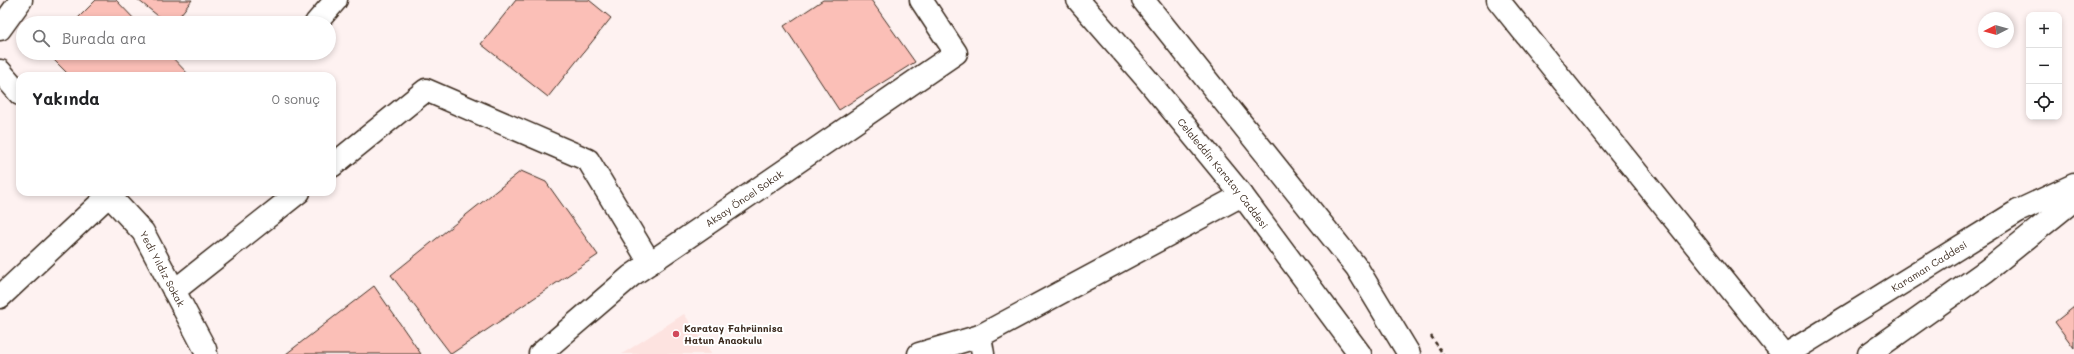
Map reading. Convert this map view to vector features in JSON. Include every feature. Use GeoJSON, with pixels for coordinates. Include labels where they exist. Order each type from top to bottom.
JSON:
{"type":"FeatureCollection","features":[{"type":"Feature","properties":{"kind":"street"},"geometry":{"type":"LineString","coordinates":[[0,30],[21,0]]}},
{"type":"Feature","properties":{"kind":"street"},"geometry":{"type":"LineString","coordinates":[[322,16],[336,0]]}},
{"type":"Feature","properties":{"kind":"street","name":"Aksay Öncel Sokak"},"geometry":{"type":"LineString","coordinates":[[540,354],[631,276],[956,53],[921,0]]}},
{"type":"Feature","properties":{"kind":"street","name":"Celaleddin Karatay Caddesi"},"geometry":{"type":"LineString","coordinates":[[1078,0],[1145,76],[1242,196],[1360,354]]}},
{"type":"Feature","properties":{"kind":"street"},"geometry":{"type":"LineString","coordinates":[[1143,0],[1357,268],[1409,354]]}},
{"type":"Feature","properties":{"kind":"street"},"geometry":{"type":"LineString","coordinates":[[1498,0],[1783,354]]}},
{"type":"Feature","properties":{"kind":"street"},"geometry":{"type":"LineString","coordinates":[[0,71],[16,89]]}},
{"type":"Feature","properties":{"kind":"street"},"geometry":{"type":"LineString","coordinates":[[336,163],[426,90],[588,160],[650,263]]}},
{"type":"Feature","properties":{"kind":"street","name":"Karaman Caddesi"},"geometry":{"type":"LineString","coordinates":[[1787,354],[2018,211],[2074,185]]}},
{"type":"Feature","properties":{"kind":"street"},"geometry":{"type":"LineString","coordinates":[[0,297],[106,196]]}},
{"type":"Feature","properties":{"kind":"street","name":"Yedi Yıldız Sokak"},"geometry":{"type":"LineString","coordinates":[[110,196],[143,232],[205,349],[206,354]]}},
{"type":"Feature","properties":{"kind":"street"},"geometry":{"type":"LineString","coordinates":[[174,291],[294,196]]}},
{"type":"Feature","properties":{"kind":"street"},"geometry":{"type":"LineString","coordinates":[[919,354],[982,345],[1242,196]]}},
{"type":"Feature","properties":{"kind":"street"},"geometry":{"type":"LineString","coordinates":[[1869,354],[1986,271],[2074,200]]}},
{"type":"Feature","properties":{"kind":"shaded area","name":"Karatay Fahrünnisa Hatun Anaokulu"},"geometry":{"type":"Polygon","coordinates":[[[684,314],[712,354],[622,354],[684,314]]]}},
{"type":"Feature","properties":{"kind":"building"},"geometry":{"type":"Polygon","coordinates":[[[96,0],[116,0],[131,16],[80,16],[96,0]]]}},
{"type":"Feature","properties":{"kind":"building"},"geometry":{"type":"Polygon","coordinates":[[[138,0],[192,0],[179,16],[158,16],[138,0]]]}},
{"type":"Feature","properties":{"kind":"building"},"geometry":{"type":"Polygon","coordinates":[[[516,0],[589,0],[611,18],[548,97],[481,44],[516,0]]]}},
{"type":"Feature","properties":{"kind":"building"},"geometry":{"type":"Polygon","coordinates":[[[823,0],[871,0],[915,62],[839,110],[784,26],[823,0]]]}},
{"type":"Feature","properties":{"kind":"building"},"geometry":{"type":"Polygon","coordinates":[[[54,60],[175,60],[186,72],[66,72],[54,60]]]}},
{"type":"Feature","properties":{"kind":"building"},"geometry":{"type":"Polygon","coordinates":[[[521,171],[546,182],[598,255],[451,354],[391,275],[521,171]]]}},
{"type":"Feature","properties":{"kind":"building"},"geometry":{"type":"Polygon","coordinates":[[[374,286],[421,354],[286,354],[374,286]]]}},
{"type":"Feature","properties":{"kind":"building"},"geometry":{"type":"Polygon","coordinates":[[[2074,307],[2074,348],[2055,322],[2074,307]]]}},
{"type":"Feature","properties":{"kind":"place","name":"Karatay Fahrünnisa Hatun Anaokulu"},"geometry":{"type":"Point","coordinates":[676,334]}}]}
